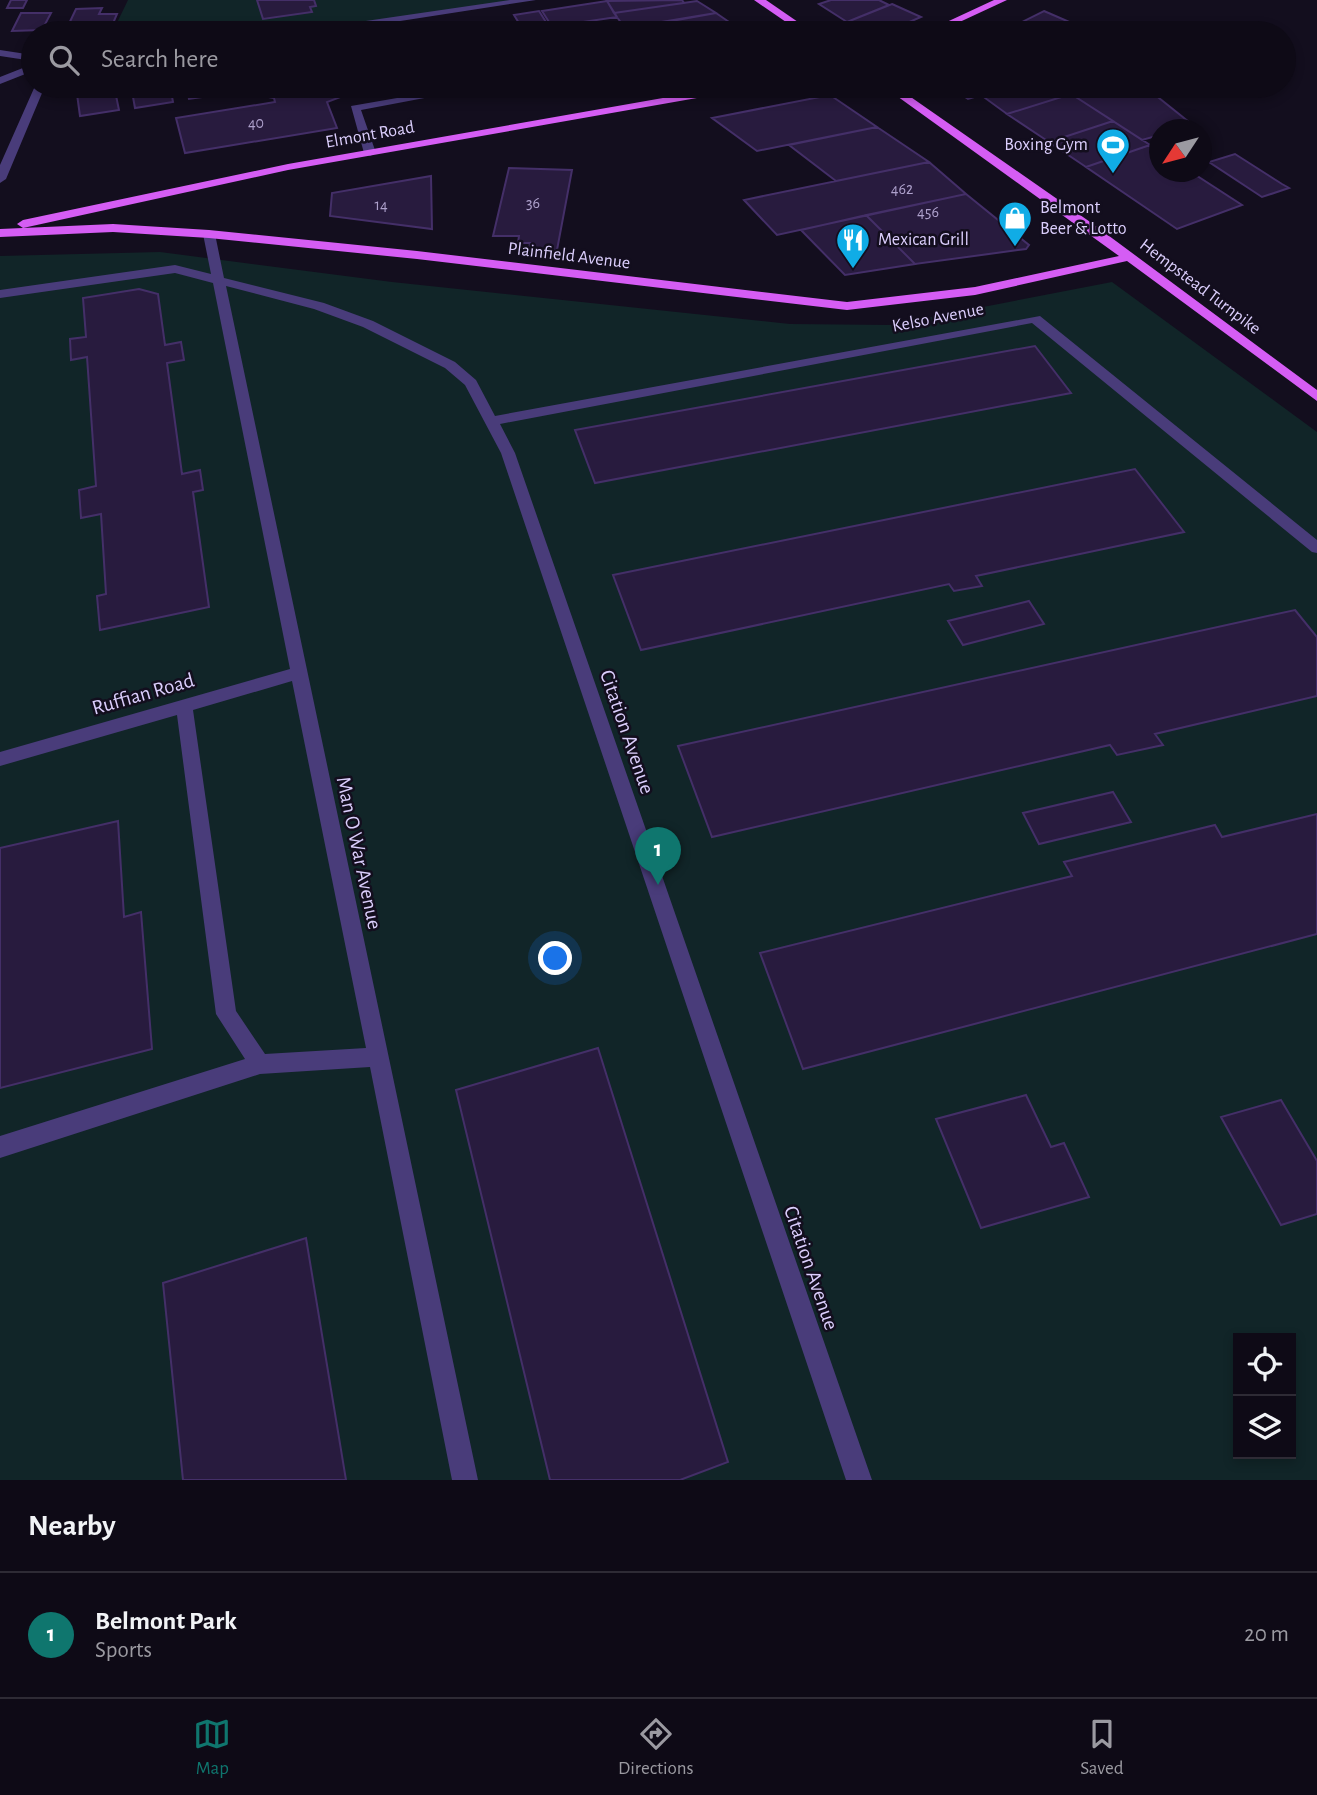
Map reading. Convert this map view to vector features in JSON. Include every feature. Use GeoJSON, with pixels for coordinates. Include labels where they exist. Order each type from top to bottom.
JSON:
{"type":"FeatureCollection","features":[{"type":"Feature","properties":{"kind":"main road"},"geometry":{"type":"LineString","coordinates":[[759,0],[791,21]]}},
{"type":"Feature","properties":{"kind":"main road"},"geometry":{"type":"LineString","coordinates":[[955,21],[1002,0]]}},
{"type":"Feature","properties":{"kind":"main road","name":"Elmont Road"},"geometry":{"type":"LineString","coordinates":[[0,231],[172,189],[680,98]]}},
{"type":"Feature","properties":{"kind":"main road","name":"Hempstead Turnpike"},"geometry":{"type":"LineString","coordinates":[[906,98],[957,131],[1317,397]]}},
{"type":"Feature","properties":{"kind":"main road","name":"Plainfield Avenue"},"geometry":{"type":"LineString","coordinates":[[0,231],[113,228],[209,234],[417,255],[847,306],[975,291],[1130,257]]}},
{"type":"Feature","properties":{"kind":"street"},"geometry":{"type":"LineString","coordinates":[[387,21],[531,0]]}},
{"type":"Feature","properties":{"kind":"street"},"geometry":{"type":"LineString","coordinates":[[0,53],[21,56]]}},
{"type":"Feature","properties":{"kind":"street"},"geometry":{"type":"LineString","coordinates":[[0,81],[21,72]]}},
{"type":"Feature","properties":{"kind":"street"},"geometry":{"type":"LineString","coordinates":[[0,179],[35,98]]}},
{"type":"Feature","properties":{"kind":"street"},"geometry":{"type":"LineString","coordinates":[[370,153],[355,108],[413,98]]}},
{"type":"Feature","properties":{"kind":"street","name":"Man O War Avenue"},"geometry":{"type":"LineString","coordinates":[[209,234],[465,1480]]}},
{"type":"Feature","properties":{"kind":"street","name":"Citation Avenue"},"geometry":{"type":"LineString","coordinates":[[0,294],[175,270],[319,306],[413,344],[450,365],[471,383],[508,453],[859,1480]]}},
{"type":"Feature","properties":{"kind":"street","name":"Kelso Avenue"},"geometry":{"type":"LineString","coordinates":[[491,421],[1035,319],[1317,548]]}},
{"type":"Feature","properties":{"kind":"street","name":"Ruffian Road"},"geometry":{"type":"LineString","coordinates":[[0,759],[299,673]]}},
{"type":"Feature","properties":{"kind":"street"},"geometry":{"type":"LineString","coordinates":[[184,706],[226,1014],[260,1063]]}},
{"type":"Feature","properties":{"kind":"street"},"geometry":{"type":"LineString","coordinates":[[0,1147],[260,1063],[378,1057]]}},
{"type":"Feature","properties":{"kind":"green space"},"geometry":{"type":"Polygon","coordinates":[[[128,0],[531,0],[378,21],[118,21],[128,0]]]}},
{"type":"Feature","properties":{"kind":"green space"},"geometry":{"type":"Polygon","coordinates":[[[160,252],[392,282],[790,324],[890,325],[1112,282],[1317,432],[1317,1480],[0,1480],[0,256],[160,252]]]}},
{"type":"Feature","properties":{"kind":"building"},"geometry":{"type":"Polygon","coordinates":[[[11,0],[27,0],[23,8],[7,8],[11,0]]]}},
{"type":"Feature","properties":{"kind":"building"},"geometry":{"type":"Polygon","coordinates":[[[257,0],[314,0],[316,6],[310,7],[312,12],[263,19],[257,0]]]}},
{"type":"Feature","properties":{"kind":"building"},"geometry":{"type":"Polygon","coordinates":[[[682,0],[684,3],[614,13],[607,1],[682,0]]]}},
{"type":"Feature","properties":{"kind":"building"},"geometry":{"type":"Polygon","coordinates":[[[831,0],[879,0],[889,5],[845,21],[819,4],[831,0]]]}},
{"type":"Feature","properties":{"kind":"building"},"geometry":{"type":"Polygon","coordinates":[[[607,1],[617,17],[590,21],[548,21],[542,11],[607,1]]]}},
{"type":"Feature","properties":{"kind":"building"},"geometry":{"type":"Polygon","coordinates":[[[697,1],[716,13],[667,21],[620,21],[614,13],[697,1]]]}},
{"type":"Feature","properties":{"kind":"building"},"geometry":{"type":"Polygon","coordinates":[[[892,4],[921,17],[912,21],[850,21],[892,4]]]}},
{"type":"Feature","properties":{"kind":"building"},"geometry":{"type":"Polygon","coordinates":[[[102,8],[99,14],[117,14],[114,21],[70,21],[76,9],[102,8]]]}},
{"type":"Feature","properties":{"kind":"building"},"geometry":{"type":"Polygon","coordinates":[[[539,11],[545,21],[518,21],[514,15],[539,11]]]}},
{"type":"Feature","properties":{"kind":"building"},"geometry":{"type":"Polygon","coordinates":[[[1044,11],[1067,21],[1024,21],[1044,11]]]}},
{"type":"Feature","properties":{"kind":"building"},"geometry":{"type":"Polygon","coordinates":[[[21,13],[51,13],[47,21],[21,21],[21,31],[12,31],[21,13]]]}},
{"type":"Feature","properties":{"kind":"building"},"geometry":{"type":"Polygon","coordinates":[[[716,13],[728,21],[672,21],[716,13]]]}},
{"type":"Feature","properties":{"kind":"building"},"geometry":{"type":"Polygon","coordinates":[[[78,98],[116,98],[119,110],[80,116],[78,98]]]}},
{"type":"Feature","properties":{"kind":"building"},"geometry":{"type":"Polygon","coordinates":[[[133,98],[172,98],[173,102],[135,108],[133,98]]]}},
{"type":"Feature","properties":{"kind":"building"},"geometry":{"type":"Polygon","coordinates":[[[274,98],[338,98],[327,102],[337,128],[185,153],[176,118],[275,102],[274,98]]]}},
{"type":"Feature","properties":{"kind":"building"},"geometry":{"type":"Polygon","coordinates":[[[815,98],[834,98],[877,127],[757,151],[712,118],[815,98]]]}},
{"type":"Feature","properties":{"kind":"building"},"geometry":{"type":"Polygon","coordinates":[[[985,98],[1058,98],[1007,114],[985,98]]]}},
{"type":"Feature","properties":{"kind":"building"},"geometry":{"type":"Polygon","coordinates":[[[1058,98],[1077,98],[1113,121],[1049,142],[1007,114],[1058,98]]]}},
{"type":"Feature","properties":{"kind":"building"},"geometry":{"type":"Polygon","coordinates":[[[1077,98],[1159,98],[1185,119],[1149,119],[1149,138],[1142,140],[1077,98]]]}},
{"type":"Feature","properties":{"kind":"building"},"geometry":{"type":"Polygon","coordinates":[[[1113,121],[1149,145],[1086,167],[1049,142],[1113,121]]]}},
{"type":"Feature","properties":{"kind":"building"},"geometry":{"type":"Polygon","coordinates":[[[877,127],[929,162],[836,181],[789,145],[877,127]]]}},
{"type":"Feature","properties":{"kind":"building"},"geometry":{"type":"Polygon","coordinates":[[[1149,145],[1149,182],[1206,182],[1242,205],[1177,229],[1086,167],[1149,145]]]}},
{"type":"Feature","properties":{"kind":"building"},"geometry":{"type":"Polygon","coordinates":[[[1235,154],[1289,188],[1262,197],[1212,164],[1212,161],[1235,154]]]}},
{"type":"Feature","properties":{"kind":"building"},"geometry":{"type":"Polygon","coordinates":[[[929,162],[966,194],[777,235],[744,200],[929,162]]]}},
{"type":"Feature","properties":{"kind":"building"},"geometry":{"type":"Polygon","coordinates":[[[509,168],[572,170],[557,250],[529,249],[530,243],[518,243],[519,236],[493,236],[509,168]]]}},
{"type":"Feature","properties":{"kind":"building"},"geometry":{"type":"Polygon","coordinates":[[[431,176],[432,229],[330,216],[332,193],[431,176]]]}},
{"type":"Feature","properties":{"kind":"building"},"geometry":{"type":"Polygon","coordinates":[[[966,194],[1029,245],[1026,249],[915,264],[866,215],[966,194]]]}},
{"type":"Feature","properties":{"kind":"building"},"geometry":{"type":"Polygon","coordinates":[[[866,215],[915,264],[845,275],[801,230],[866,215]]]}},
{"type":"Feature","properties":{"kind":"building"},"geometry":{"type":"Polygon","coordinates":[[[139,289],[158,294],[165,345],[181,342],[184,360],[167,363],[182,474],[200,470],[203,490],[193,492],[209,607],[100,630],[97,596],[106,594],[101,514],[81,518],[79,490],[96,486],[87,357],[71,360],[70,339],[86,337],[83,298],[139,289]]]}},
{"type":"Feature","properties":{"kind":"building"},"geometry":{"type":"Polygon","coordinates":[[[1035,346],[1071,393],[595,483],[575,430],[1035,346]]]}},
{"type":"Feature","properties":{"kind":"building"},"geometry":{"type":"Polygon","coordinates":[[[1135,469],[1184,532],[976,576],[982,586],[954,591],[949,584],[641,650],[613,575],[1135,469]]]}},
{"type":"Feature","properties":{"kind":"building"},"geometry":{"type":"Polygon","coordinates":[[[1029,601],[1044,624],[963,645],[948,621],[1029,601]]]}},
{"type":"Feature","properties":{"kind":"building"},"geometry":{"type":"Polygon","coordinates":[[[1295,610],[1317,637],[1317,696],[1155,734],[1163,745],[1117,755],[1110,745],[712,837],[678,746],[1295,610]]]}},
{"type":"Feature","properties":{"kind":"building"},"geometry":{"type":"Polygon","coordinates":[[[1113,792],[1131,822],[1039,844],[1023,813],[1113,792]]]}},
{"type":"Feature","properties":{"kind":"building"},"geometry":{"type":"Polygon","coordinates":[[[1317,814],[1317,934],[803,1069],[760,953],[1072,876],[1064,862],[1215,825],[1222,837],[1317,814]]]}},
{"type":"Feature","properties":{"kind":"building"},"geometry":{"type":"Polygon","coordinates":[[[118,821],[124,917],[141,912],[152,1049],[0,1088],[0,848],[118,821]]]}},
{"type":"Feature","properties":{"kind":"building"},"geometry":{"type":"Polygon","coordinates":[[[598,1048],[728,1462],[680,1480],[550,1480],[456,1090],[598,1048]]]}},
{"type":"Feature","properties":{"kind":"building"},"geometry":{"type":"Polygon","coordinates":[[[1026,1095],[1051,1147],[1064,1143],[1089,1197],[981,1228],[936,1119],[1026,1095]]]}},
{"type":"Feature","properties":{"kind":"building"},"geometry":{"type":"Polygon","coordinates":[[[1281,1100],[1317,1161],[1317,1214],[1281,1225],[1221,1117],[1281,1100]]]}},
{"type":"Feature","properties":{"kind":"building"},"geometry":{"type":"Polygon","coordinates":[[[306,1238],[346,1480],[183,1480],[163,1283],[306,1238]]]}},
{"type":"Feature","properties":{"kind":"place","name":"Boxing Gym"},"geometry":{"type":"Point","coordinates":[1113,175]}},
{"type":"Feature","properties":{"kind":"place","name":"Belmont Beer & Lotto"},"geometry":{"type":"Point","coordinates":[1015,248]}},
{"type":"Feature","properties":{"kind":"place","name":"Mexican Grill"},"geometry":{"type":"Point","coordinates":[853,270]}},
{"type":"Feature","properties":{"kind":"place","name":"Belmont Park"},"geometry":{"type":"Point","coordinates":[658,885]}}]}
